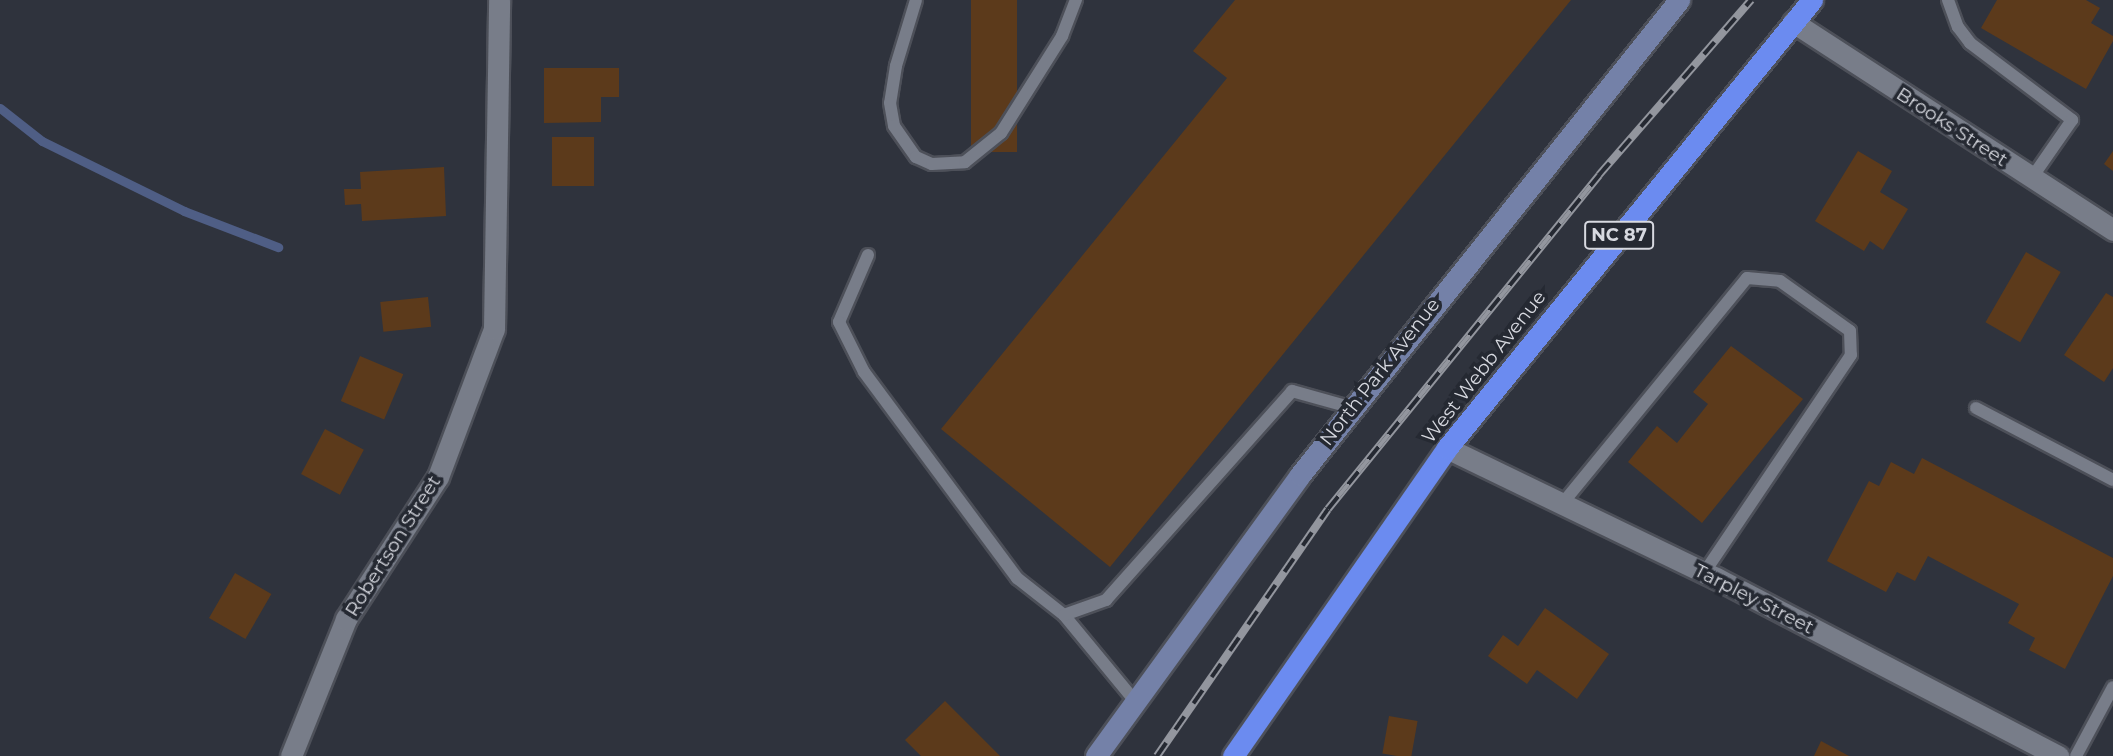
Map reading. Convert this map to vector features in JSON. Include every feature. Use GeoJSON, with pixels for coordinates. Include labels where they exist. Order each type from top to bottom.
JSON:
{"type":"FeatureCollection","features":[{"type":"Feature","properties":{"kind":"highway","name":"West Webb Avenue"},"geometry":{"type":"LineString","coordinates":[[1233,756],[1447,448],[1812,0]]}},
{"type":"Feature","properties":{"kind":"highway","name":"West Webb Avenue"},"geometry":{"type":"LineString","coordinates":[[1793,22],[1818,0]]}},
{"type":"Feature","properties":{"kind":"street","name":"Robertson Street"},"geometry":{"type":"LineString","coordinates":[[291,756],[346,619],[438,477],[494,329],[499,0]]}},
{"type":"Feature","properties":{"kind":"street","name":"North Park Avenue"},"geometry":{"type":"LineString","coordinates":[[1096,756],[1353,408],[1679,0]]}},
{"type":"Feature","properties":{"kind":"street","name":"Brooks Street"},"geometry":{"type":"LineString","coordinates":[[1793,22],[2113,230]]}},
{"type":"Feature","properties":{"kind":"street","name":"Tarpley Street"},"geometry":{"type":"LineString","coordinates":[[1447,448],[1704,573],[2058,756]]}},
{"type":"Feature","properties":{"kind":"lane"},"geometry":{"type":"LineString","coordinates":[[916,0],[896,66],[890,103],[894,126],[916,157],[932,164],[965,162],[1001,134],[1062,36],[1076,0]]}},
{"type":"Feature","properties":{"kind":"lane"},"geometry":{"type":"LineString","coordinates":[[1948,0],[1958,27],[1970,43],[2072,120],[2031,179]]}},
{"type":"Feature","properties":{"kind":"lane"},"geometry":{"type":"LineString","coordinates":[[868,255],[839,321],[864,372],[1017,578],[1064,615],[1135,701]]}},
{"type":"Feature","properties":{"kind":"lane"},"geometry":{"type":"LineString","coordinates":[[1562,504],[1747,278],[1780,281],[1850,331],[1851,355],[1704,573]]}},
{"type":"Feature","properties":{"kind":"lane"},"geometry":{"type":"LineString","coordinates":[[1064,615],[1106,600],[1292,391],[1353,408]]}},
{"type":"Feature","properties":{"kind":"lane"},"geometry":{"type":"LineString","coordinates":[[1976,408],[2113,480]]}},
{"type":"Feature","properties":{"kind":"lane"},"geometry":{"type":"LineString","coordinates":[[2076,756],[2113,687]]}},
{"type":"Feature","properties":{"kind":"building"},"geometry":{"type":"Polygon","coordinates":[[[971,0],[1017,0],[1017,152],[971,152],[971,0]]]}},
{"type":"Feature","properties":{"kind":"building"},"geometry":{"type":"Polygon","coordinates":[[[1235,0],[1571,0],[1110,567],[941,429],[1227,78],[1193,51],[1235,0]]]}},
{"type":"Feature","properties":{"kind":"building"},"geometry":{"type":"Polygon","coordinates":[[[1997,0],[2086,0],[2100,8],[2091,23],[2113,36],[2113,41],[2086,89],[1981,28],[1997,0]]]}},
{"type":"Feature","properties":{"kind":"building"},"geometry":{"type":"Polygon","coordinates":[[[544,68],[619,68],[619,97],[601,97],[601,122],[544,123],[544,68]]]}},
{"type":"Feature","properties":{"kind":"building"},"geometry":{"type":"Polygon","coordinates":[[[552,137],[594,137],[594,186],[552,186],[552,137]]]}},
{"type":"Feature","properties":{"kind":"building"},"geometry":{"type":"Polygon","coordinates":[[[1858,151],[1892,171],[1880,192],[1908,209],[1883,250],[1870,241],[1864,251],[1815,221],[1858,151]]]}},
{"type":"Feature","properties":{"kind":"building"},"geometry":{"type":"Polygon","coordinates":[[[2113,151],[2113,171],[2104,164],[2113,151]]]}},
{"type":"Feature","properties":{"kind":"building"},"geometry":{"type":"Polygon","coordinates":[[[444,167],[446,216],[362,221],[361,204],[345,205],[344,189],[361,189],[360,172],[444,167]]]}},
{"type":"Feature","properties":{"kind":"building"},"geometry":{"type":"Polygon","coordinates":[[[2026,252],[2061,272],[2020,342],[1986,322],[2026,252]]]}},
{"type":"Feature","properties":{"kind":"building"},"geometry":{"type":"Polygon","coordinates":[[[2106,293],[2113,297],[2113,368],[2104,382],[2064,355],[2106,293]]]}},
{"type":"Feature","properties":{"kind":"building"},"geometry":{"type":"Polygon","coordinates":[[[428,297],[431,327],[383,332],[380,302],[428,297]]]}},
{"type":"Feature","properties":{"kind":"building"},"geometry":{"type":"Polygon","coordinates":[[[1731,346],[1803,399],[1702,523],[1628,462],[1657,426],[1677,443],[1708,404],[1693,392],[1731,346]]]}},
{"type":"Feature","properties":{"kind":"building"},"geometry":{"type":"Polygon","coordinates":[[[360,356],[403,374],[384,419],[341,401],[360,356]]]}},
{"type":"Feature","properties":{"kind":"building"},"geometry":{"type":"Polygon","coordinates":[[[325,429],[364,450],[340,495],[301,474],[325,429]]]}},
{"type":"Feature","properties":{"kind":"building"},"geometry":{"type":"Polygon","coordinates":[[[1922,458],[2113,558],[2113,576],[2065,669],[2029,650],[2035,638],[2008,623],[2019,604],[1928,556],[1915,581],[1897,572],[1886,592],[1827,561],[1869,481],[1879,486],[1891,462],[1914,474],[1922,458]]]}},
{"type":"Feature","properties":{"kind":"building"},"geometry":{"type":"Polygon","coordinates":[[[235,573],[271,594],[245,639],[209,618],[235,573]]]}},
{"type":"Feature","properties":{"kind":"building"},"geometry":{"type":"Polygon","coordinates":[[[1545,608],[1609,654],[1577,699],[1537,670],[1527,684],[1488,656],[1503,635],[1518,646],[1545,608]]]}},
{"type":"Feature","properties":{"kind":"building"},"geometry":{"type":"Polygon","coordinates":[[[945,701],[1000,756],[921,756],[905,740],[945,701]]]}},
{"type":"Feature","properties":{"kind":"building"},"geometry":{"type":"Polygon","coordinates":[[[1389,716],[1418,721],[1411,756],[1382,753],[1389,716]]]}},
{"type":"Feature","properties":{"kind":"building"},"geometry":{"type":"Polygon","coordinates":[[[1821,741],[1849,756],[1814,756],[1821,741]]]}},
{"type":"Feature","properties":{"kind":"waterway"},"geometry":{"type":"LineString","coordinates":[[0,108],[42,141],[184,211],[278,247]]}},
{"type":"Feature","properties":{"kind":"railway"},"geometry":{"type":"LineString","coordinates":[[1157,756],[1328,509],[1599,175],[1751,0]]}}]}
